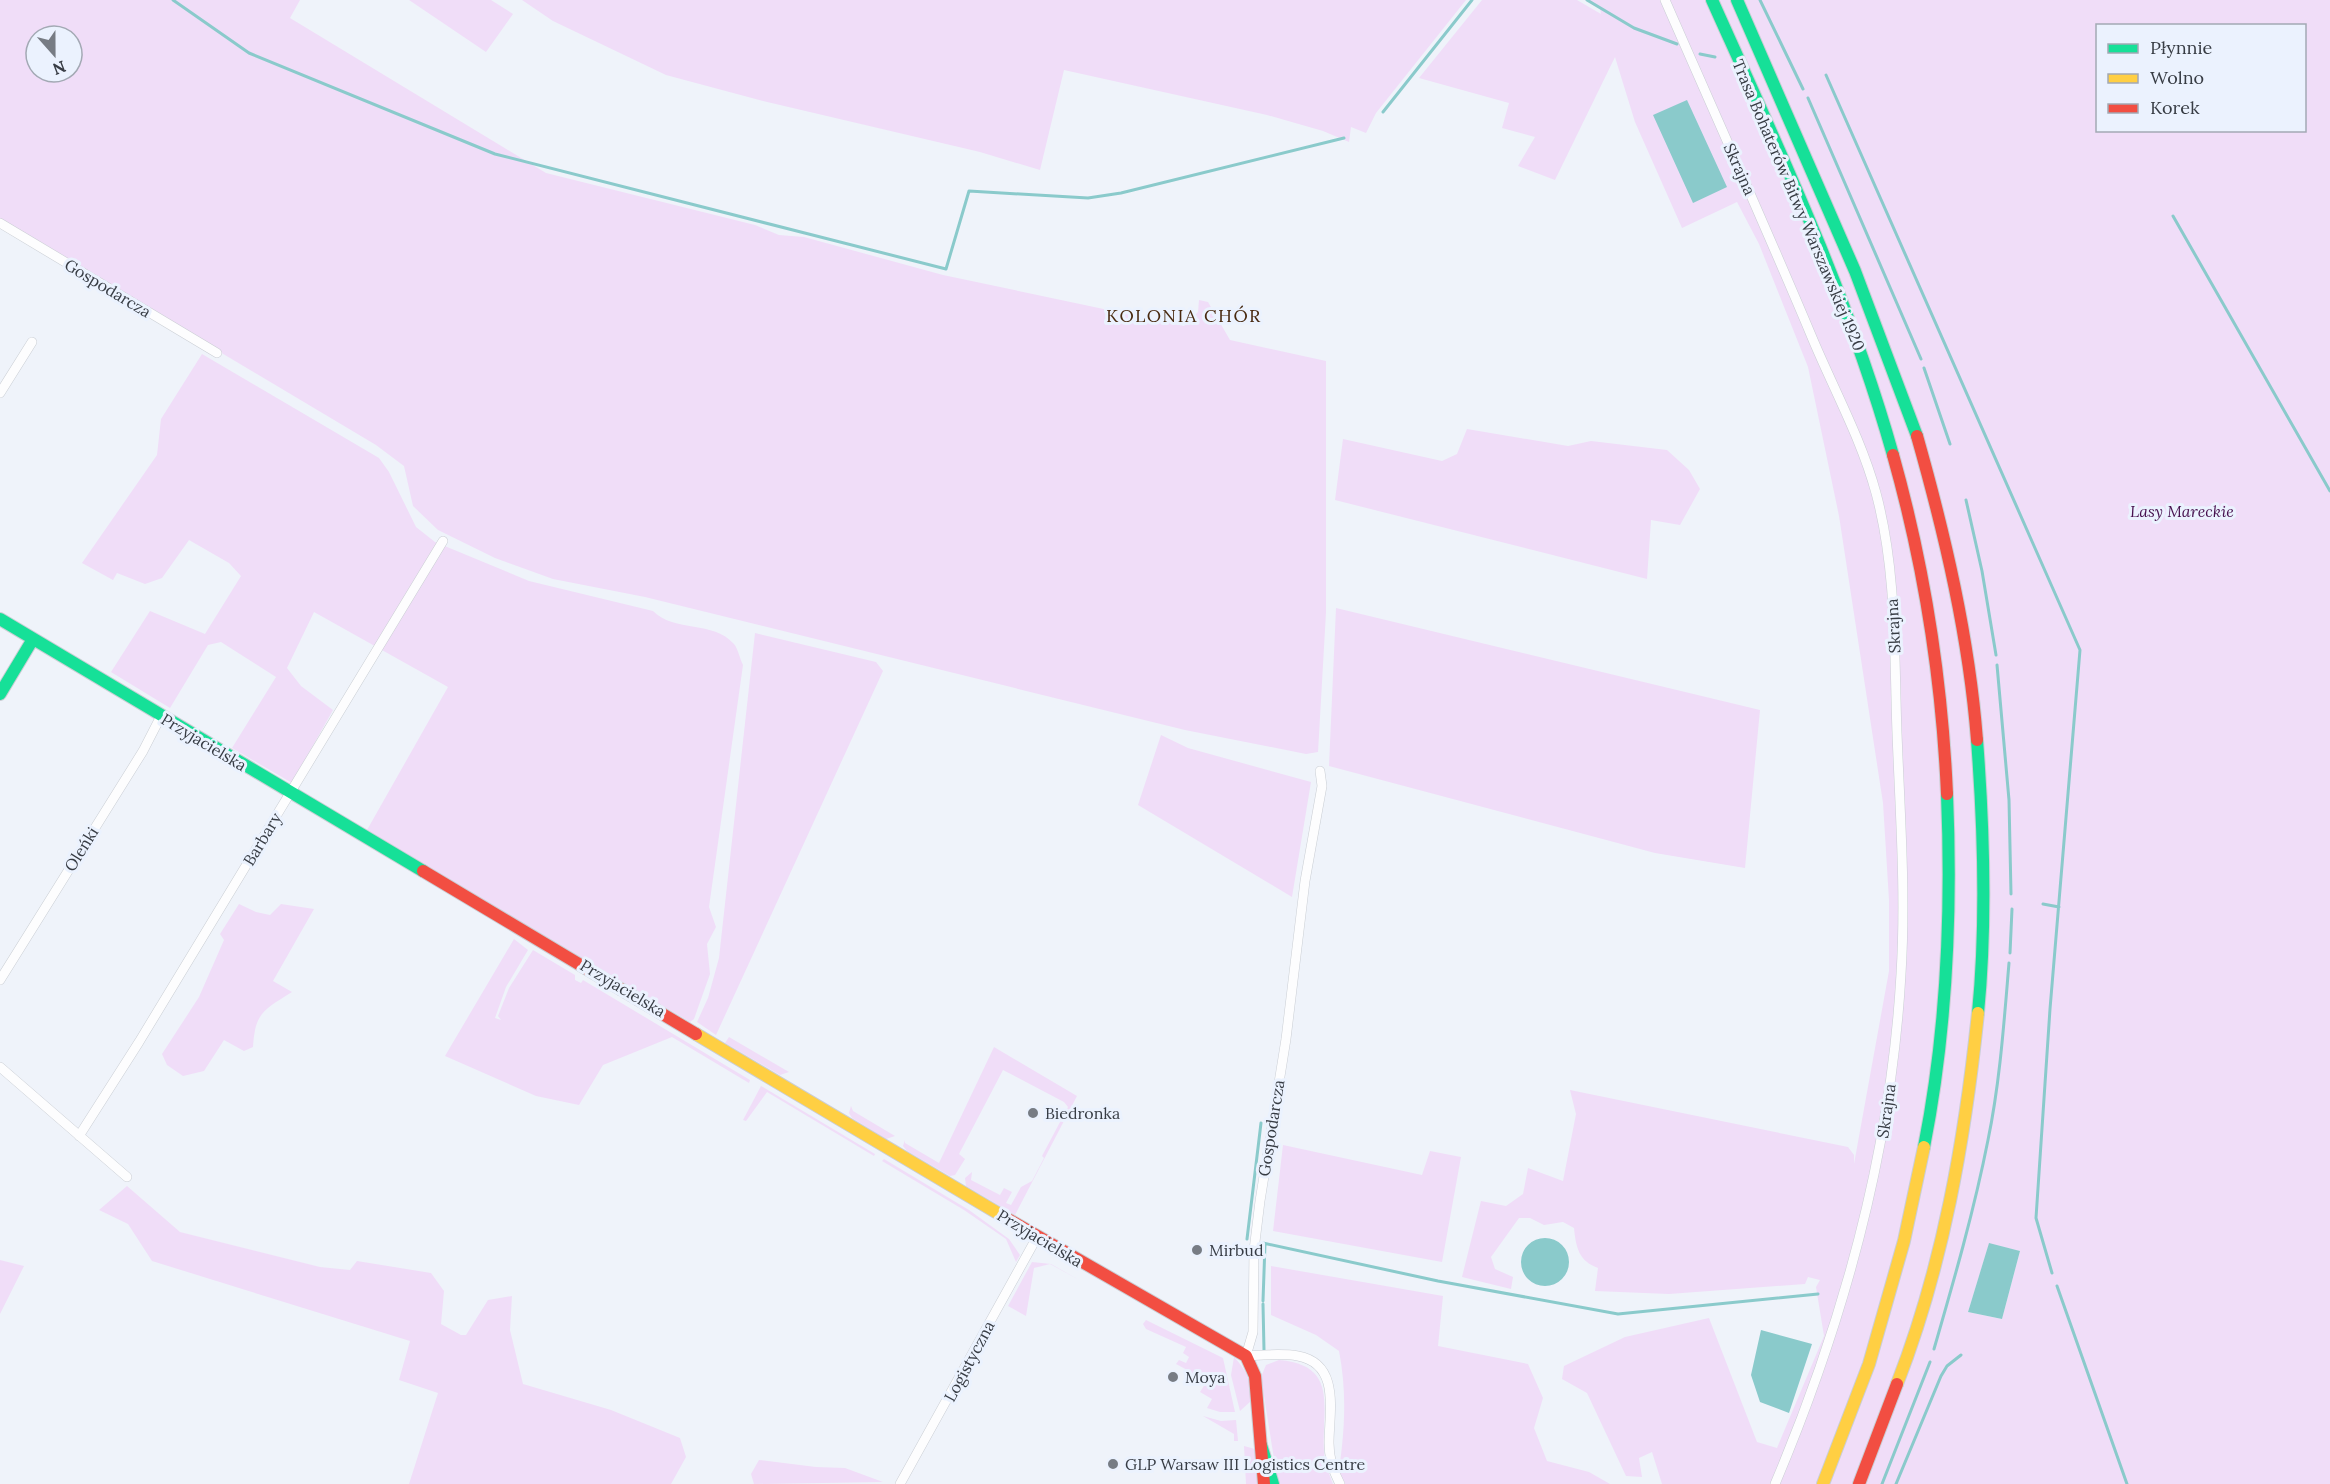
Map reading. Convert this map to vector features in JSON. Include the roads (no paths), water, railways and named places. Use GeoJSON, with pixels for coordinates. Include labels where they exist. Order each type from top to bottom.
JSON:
{"type":"FeatureCollection","features":[{"type":"Feature","properties":{"kind":"main road","name":"Trasa Bohaterów Bitwy Warszawskiej 1920"},"geometry":{"type":"LineString","coordinates":[[1712,0],[1838,292],[1867,370],[1901,482],[1924,579],[1935,650],[1949,774],[1952,867],[1944,1028],[1927,1143],[1901,1259],[1872,1358],[1822,1484]]}},
{"type":"Feature","properties":{"kind":"main road","name":"Trasa Bohaterów Bitwy Warszawskiej 1920"},"geometry":{"type":"LineString","coordinates":[[1737,0],[1856,270],[1891,361],[1928,475],[1958,602],[1975,719],[1984,819],[1982,967],[1970,1089],[1949,1204],[1918,1326],[1859,1484]]}},
{"type":"Feature","properties":{"kind":"main road","name":"Przyjacielska"},"geometry":{"type":"LineString","coordinates":[[0,619],[290,793],[586,966],[1037,1237],[1246,1356]]}},
{"type":"Feature","properties":{"kind":"main road"},"geometry":{"type":"LineString","coordinates":[[0,694],[33,639]]}},
{"type":"Feature","properties":{"kind":"main road"},"geometry":{"type":"LineString","coordinates":[[1246,1356],[1255,1376],[1264,1484]]}},
{"type":"Feature","properties":{"kind":"main road"},"geometry":{"type":"LineString","coordinates":[[1261,1445],[1273,1484]]}},
{"type":"Feature","properties":{"kind":"street","name":"Skrajna"},"geometry":{"type":"LineString","coordinates":[[1665,0],[1854,429],[1881,512],[1891,576],[1902,854],[1899,1006],[1881,1147],[1859,1247],[1819,1377],[1774,1484]]}},
{"type":"Feature","properties":{"kind":"street","name":"Gospodarcza"},"geometry":{"type":"LineString","coordinates":[[0,223],[217,353]]}},
{"type":"Feature","properties":{"kind":"street"},"geometry":{"type":"LineString","coordinates":[[0,393],[32,342]]}},
{"type":"Feature","properties":{"kind":"street","name":"Barbary"},"geometry":{"type":"LineString","coordinates":[[79,1136],[139,1042],[443,541]]}},
{"type":"Feature","properties":{"kind":"street","name":"Oleńki"},"geometry":{"type":"LineString","coordinates":[[0,980],[143,750],[161,716]]}},
{"type":"Feature","properties":{"kind":"street","name":"Gospodarcza"},"geometry":{"type":"LineString","coordinates":[[1246,1356],[1253,1332],[1254,1250],[1260,1201],[1286,1039],[1305,881],[1322,786],[1320,771]]}},
{"type":"Feature","properties":{"kind":"street"},"geometry":{"type":"LineString","coordinates":[[0,1067],[127,1177]]}},
{"type":"Feature","properties":{"kind":"street","name":"Logistyczna"},"geometry":{"type":"LineString","coordinates":[[900,1484],[1037,1237]]}},
{"type":"Feature","properties":{"kind":"street"},"geometry":{"type":"LineString","coordinates":[[1246,1356],[1299,1356],[1320,1369],[1331,1394],[1329,1444],[1333,1469],[1340,1484]]}},
{"type":"Feature","properties":{"kind":"water"},"geometry":{"type":"Polygon","coordinates":[[[1687,100],[1727,187],[1693,203],[1653,115],[1687,100]]]}},
{"type":"Feature","properties":{"kind":"water"},"geometry":{"type":"Polygon","coordinates":[[[1545,1238],[1562,1245],[1569,1262],[1562,1279],[1545,1286],[1528,1279],[1521,1262],[1528,1245],[1545,1238]]]}},
{"type":"Feature","properties":{"kind":"water"},"geometry":{"type":"Polygon","coordinates":[[[1989,1243],[2020,1251],[2002,1319],[1968,1312],[1989,1243]]]}},
{"type":"Feature","properties":{"kind":"water"},"geometry":{"type":"Polygon","coordinates":[[[1761,1330],[1812,1344],[1789,1413],[1760,1402],[1751,1375],[1761,1330]]]}},
{"type":"Feature","properties":{"kind":"waterway"},"geometry":{"type":"LineString","coordinates":[[173,0],[249,53],[495,154],[946,269],[969,191],[1088,198],[1121,193],[1344,138]]}},
{"type":"Feature","properties":{"kind":"waterway"},"geometry":{"type":"LineString","coordinates":[[1383,112],[1472,0]]}},
{"type":"Feature","properties":{"kind":"waterway"},"geometry":{"type":"LineString","coordinates":[[1587,0],[1634,28],[1677,44]]}},
{"type":"Feature","properties":{"kind":"waterway"},"geometry":{"type":"LineString","coordinates":[[1760,0],[1803,89]]}},
{"type":"Feature","properties":{"kind":"waterway"},"geometry":{"type":"LineString","coordinates":[[1700,54],[1715,57]]}},
{"type":"Feature","properties":{"kind":"waterway"},"geometry":{"type":"LineString","coordinates":[[1826,75],[2080,650],[2050,1009],[2036,1218],[2052,1273]]}},
{"type":"Feature","properties":{"kind":"waterway"},"geometry":{"type":"LineString","coordinates":[[1808,98],[1921,359]]}},
{"type":"Feature","properties":{"kind":"waterway"},"geometry":{"type":"LineString","coordinates":[[2173,216],[2330,491]]}},
{"type":"Feature","properties":{"kind":"waterway"},"geometry":{"type":"LineString","coordinates":[[1924,368],[1950,444]]}},
{"type":"Feature","properties":{"kind":"waterway"},"geometry":{"type":"LineString","coordinates":[[1966,500],[1982,571],[1996,655]]}},
{"type":"Feature","properties":{"kind":"waterway"},"geometry":{"type":"LineString","coordinates":[[1997,665],[2009,800],[2011,894]]}},
{"type":"Feature","properties":{"kind":"waterway"},"geometry":{"type":"LineString","coordinates":[[2043,904],[2059,907]]}},
{"type":"Feature","properties":{"kind":"waterway"},"geometry":{"type":"LineString","coordinates":[[2010,953],[2012,909]]}},
{"type":"Feature","properties":{"kind":"waterway"},"geometry":{"type":"LineString","coordinates":[[1934,1349],[1970,1219],[1988,1140],[1999,1074],[2009,963]]}},
{"type":"Feature","properties":{"kind":"waterway"},"geometry":{"type":"LineString","coordinates":[[1247,1239],[1261,1123]]}},
{"type":"Feature","properties":{"kind":"waterway"},"geometry":{"type":"LineString","coordinates":[[1263,1243],[1438,1281],[1618,1314],[1818,1294]]}},
{"type":"Feature","properties":{"kind":"waterway"},"geometry":{"type":"LineString","coordinates":[[1263,1301],[1265,1244]]}},
{"type":"Feature","properties":{"kind":"waterway"},"geometry":{"type":"LineString","coordinates":[[2057,1286],[2127,1484]]}},
{"type":"Feature","properties":{"kind":"waterway"},"geometry":{"type":"LineString","coordinates":[[1263,1304],[1264,1350]]}},
{"type":"Feature","properties":{"kind":"waterway"},"geometry":{"type":"LineString","coordinates":[[1896,1484],[1941,1376],[1947,1366],[1961,1355]]}},
{"type":"Feature","properties":{"kind":"waterway"},"geometry":{"type":"LineString","coordinates":[[1882,1484],[1930,1362]]}},
{"type":"Feature","properties":{"kind":"place","name":"Biedronka"},"geometry":{"type":"Point","coordinates":[1033,1113]}},
{"type":"Feature","properties":{"kind":"place","name":"Mirbud"},"geometry":{"type":"Point","coordinates":[1197,1250]}},
{"type":"Feature","properties":{"kind":"place","name":"Moya"},"geometry":{"type":"Point","coordinates":[1173,1377]}},
{"type":"Feature","properties":{"kind":"place","name":"GLP Warsaw III Logistics Centre"},"geometry":{"type":"Point","coordinates":[1113,1464]}},
{"type":"Feature","properties":{"kind":"district","name":"KOLONIA CHÓR"},"geometry":{"type":"Point","coordinates":[1184,316]}},
{"type":"Feature","properties":{"kind":"park label","name":"Lasy Mareckie"},"geometry":{"type":"Point","coordinates":[2182,511]}}]}
